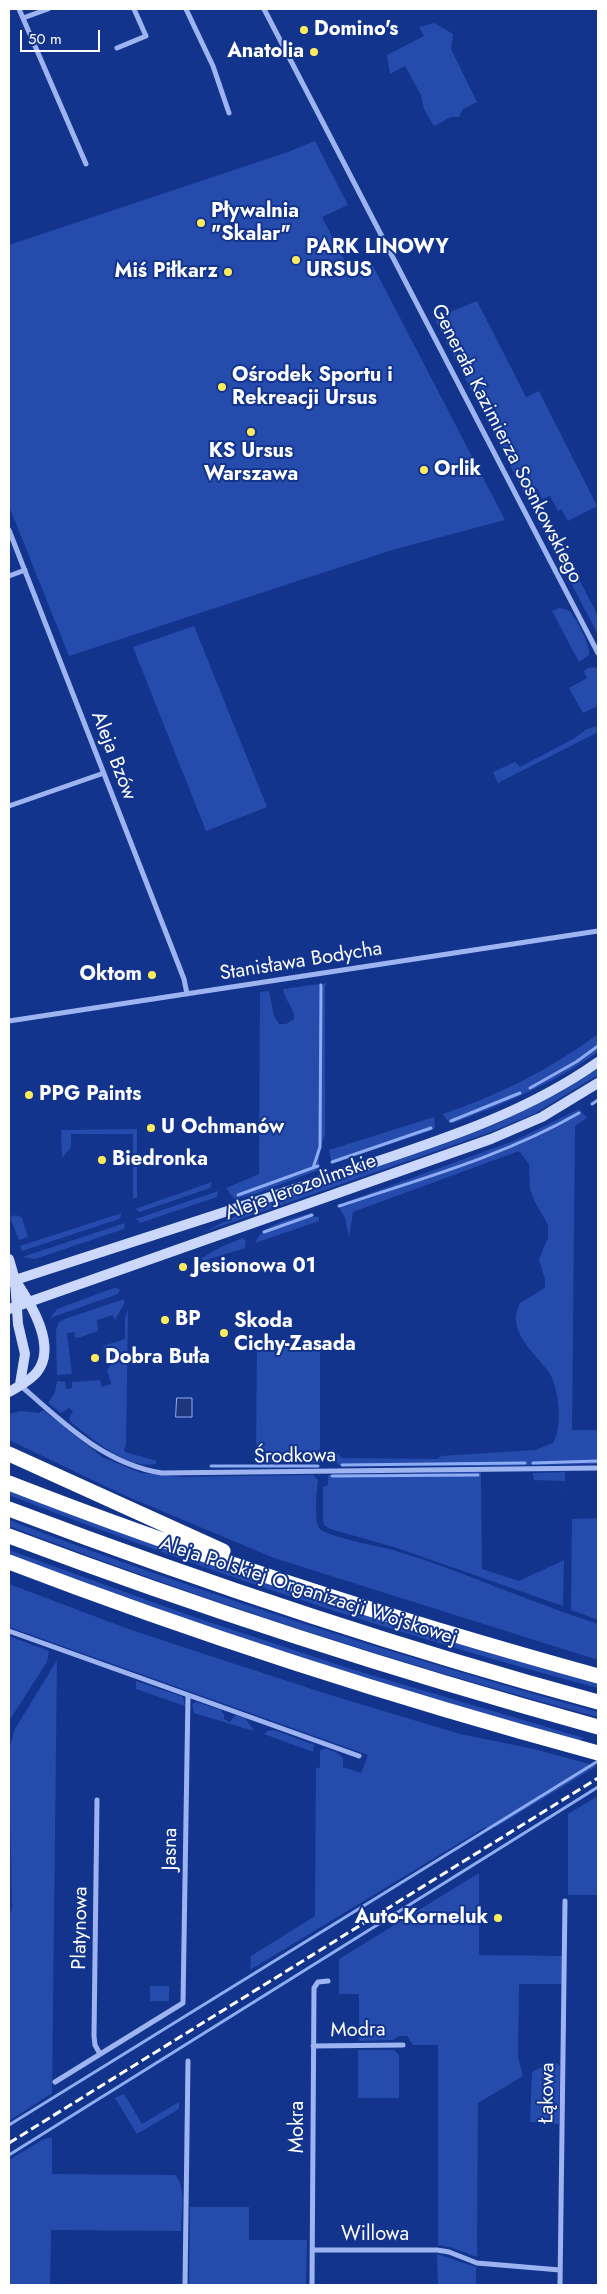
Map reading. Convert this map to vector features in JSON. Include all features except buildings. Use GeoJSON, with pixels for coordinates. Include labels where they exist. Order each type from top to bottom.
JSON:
{"type":"FeatureCollection","features":[{"type":"Feature","properties":{"kind":"highway"},"geometry":{"type":"LineString","coordinates":[[9,1454],[99,1497],[309,1590]]}},
{"type":"Feature","properties":{"kind":"highway"},"geometry":{"type":"LineString","coordinates":[[9,1483],[197,1552],[309,1590],[598,1676]]}},
{"type":"Feature","properties":{"kind":"highway","name":"Aleja Polskiej Organizacji Wojskowej"},"geometry":{"type":"LineString","coordinates":[[9,1510],[225,1588],[374,1637],[598,1702]]}},
{"type":"Feature","properties":{"kind":"highway"},"geometry":{"type":"LineString","coordinates":[[9,1536],[155,1590],[298,1639],[485,1696],[598,1727]]}},
{"type":"Feature","properties":{"kind":"highway"},"geometry":{"type":"LineString","coordinates":[[9,1562],[106,1599],[300,1666],[598,1753]]}},
{"type":"Feature","properties":{"kind":"main road","name":"Aleje Jerozolimskie"},"geometry":{"type":"LineString","coordinates":[[12,1281],[240,1208],[477,1126],[540,1097],[598,1062]]}},
{"type":"Feature","properties":{"kind":"main road","name":"Aleje Jerozolimskie"},"geometry":{"type":"LineString","coordinates":[[13,1308],[492,1139],[548,1114],[598,1083]]}},
{"type":"Feature","properties":{"kind":"main road"},"geometry":{"type":"LineString","coordinates":[[9,1260],[13,1308],[25,1354],[20,1384]]}},
{"type":"Feature","properties":{"kind":"main road"},"geometry":{"type":"LineString","coordinates":[[9,1392],[36,1373],[43,1356],[42,1333],[31,1302],[12,1281]]}},
{"type":"Feature","properties":{"kind":"street"},"geometry":{"type":"LineString","coordinates":[[19,9],[86,164]]}},
{"type":"Feature","properties":{"kind":"street"},"geometry":{"type":"LineString","coordinates":[[23,18],[48,9]]}},
{"type":"Feature","properties":{"kind":"street"},"geometry":{"type":"LineString","coordinates":[[118,48],[146,36],[134,9]]}},
{"type":"Feature","properties":{"kind":"street"},"geometry":{"type":"LineString","coordinates":[[186,9],[213,66],[229,113]]}},
{"type":"Feature","properties":{"kind":"street","name":"Generała Kazimierza Sosnkowskiego"},"geometry":{"type":"LineString","coordinates":[[264,9],[598,653]]}},
{"type":"Feature","properties":{"kind":"street","name":"Aleja Bzów"},"geometry":{"type":"LineString","coordinates":[[9,530],[184,979],[187,994]]}},
{"type":"Feature","properties":{"kind":"street"},"geometry":{"type":"LineString","coordinates":[[9,576],[25,570]]}},
{"type":"Feature","properties":{"kind":"street"},"geometry":{"type":"LineString","coordinates":[[9,806],[104,773]]}},
{"type":"Feature","properties":{"kind":"street","name":"Stanisława Bodycha"},"geometry":{"type":"LineString","coordinates":[[9,1021],[598,931]]}},
{"type":"Feature","properties":{"kind":"street","name":"Środkowa"},"geometry":{"type":"LineString","coordinates":[[20,1384],[100,1450],[122,1462],[162,1472],[598,1468]]}},
{"type":"Feature","properties":{"kind":"street"},"geometry":{"type":"LineString","coordinates":[[9,1631],[359,1756]]}},
{"type":"Feature","properties":{"kind":"street","name":"Jasna"},"geometry":{"type":"LineString","coordinates":[[100,2054],[184,2003],[188,1695]]}},
{"type":"Feature","properties":{"kind":"street","name":"Platynowa"},"geometry":{"type":"LineString","coordinates":[[97,1800],[94,2036],[95,2045],[100,2054]]}},
{"type":"Feature","properties":{"kind":"street","name":"Łąkowa"},"geometry":{"type":"LineString","coordinates":[[560,2285],[566,1901]]}},
{"type":"Feature","properties":{"kind":"street","name":"Mokra"},"geometry":{"type":"LineString","coordinates":[[312,2285],[314,1988],[318,1982],[328,1981]]}},
{"type":"Feature","properties":{"kind":"street","name":"Modra"},"geometry":{"type":"LineString","coordinates":[[314,2046],[403,2045]]}},
{"type":"Feature","properties":{"kind":"street"},"geometry":{"type":"LineString","coordinates":[[55,2082],[100,2054]]}},
{"type":"Feature","properties":{"kind":"street"},"geometry":{"type":"LineString","coordinates":[[185,2285],[188,2061]]}},
{"type":"Feature","properties":{"kind":"street","name":"Willowa"},"geometry":{"type":"LineString","coordinates":[[312,2250],[437,2250],[477,2263],[560,2270]]}},
{"type":"Feature","properties":{"kind":"shaded area"},"geometry":{"type":"Polygon","coordinates":[[[434,23],[453,34],[451,49],[477,102],[463,109],[459,117],[451,117],[434,126],[424,109],[421,95],[405,66],[390,74],[387,55],[424,36],[419,27],[434,23]]]}},
{"type":"Feature","properties":{"kind":"shaded area","name":"Ośrodek Sportu i Rekreacji Ursus"},"geometry":{"type":"Polygon","coordinates":[[[315,141],[348,205],[322,217],[348,267],[373,266],[505,520],[392,550],[69,656],[9,506],[9,245],[288,152],[315,141]]]}},
{"type":"Feature","properties":{"kind":"shaded area"},"geometry":{"type":"Polygon","coordinates":[[[477,301],[526,397],[539,391],[597,506],[568,521],[561,509],[558,511],[550,496],[542,499],[537,488],[530,492],[546,523],[556,536],[554,538],[547,537],[436,322],[438,317],[477,301]]]}},
{"type":"Feature","properties":{"kind":"shaded area"},"geometry":{"type":"Polygon","coordinates":[[[563,548],[598,616],[598,635],[557,555],[563,548]]]}},
{"type":"Feature","properties":{"kind":"shaded area"},"geometry":{"type":"Polygon","coordinates":[[[559,608],[571,613],[586,640],[589,655],[579,662],[552,611],[559,608]]]}},
{"type":"Feature","properties":{"kind":"shaded area"},"geometry":{"type":"Polygon","coordinates":[[[194,626],[267,807],[206,831],[133,647],[194,626]]]}},
{"type":"Feature","properties":{"kind":"shaded area"},"geometry":{"type":"Polygon","coordinates":[[[590,667],[598,668],[598,709],[597,706],[583,713],[569,688],[587,678],[584,671],[590,667]]]}},
{"type":"Feature","properties":{"kind":"shaded area"},"geometry":{"type":"Polygon","coordinates":[[[598,726],[598,732],[498,783],[493,772],[515,762],[520,767],[575,738],[587,729],[598,726]]]}},
{"type":"Feature","properties":{"kind":"shaded area"},"geometry":{"type":"Polygon","coordinates":[[[327,983],[325,986],[325,1135],[320,1148],[318,1170],[255,1194],[234,1199],[226,1188],[259,1174],[260,992],[269,991],[274,1016],[279,1024],[286,1024],[294,1019],[294,1015],[283,989],[327,983]]]}},
{"type":"Feature","properties":{"kind":"shaded area"},"geometry":{"type":"Polygon","coordinates":[[[598,1034],[598,1052],[547,1083],[512,1100],[456,1122],[449,1123],[443,1114],[464,1107],[524,1080],[562,1059],[598,1034]]]}},
{"type":"Feature","properties":{"kind":"shaded area"},"geometry":{"type":"Polygon","coordinates":[[[598,1069],[598,1075],[534,1114],[491,1132],[204,1232],[242,1213],[494,1125],[559,1093],[598,1069]]]}},
{"type":"Feature","properties":{"kind":"shaded area"},"geometry":{"type":"Polygon","coordinates":[[[579,1109],[587,1118],[575,1126],[572,1430],[598,1430],[598,1464],[483,1466],[338,1465],[332,1448],[342,1458],[438,1459],[441,1456],[535,1450],[553,1443],[559,1417],[555,1386],[548,1371],[523,1340],[516,1322],[516,1313],[520,1303],[545,1288],[545,1279],[539,1259],[548,1238],[548,1225],[530,1189],[529,1164],[519,1151],[353,1212],[349,1237],[345,1218],[338,1205],[516,1140],[579,1109]]]}},
{"type":"Feature","properties":{"kind":"shaded area"},"geometry":{"type":"Polygon","coordinates":[[[434,1117],[435,1127],[433,1130],[332,1164],[329,1150],[434,1117]]]}},
{"type":"Feature","properties":{"kind":"shaded area"},"geometry":{"type":"Polygon","coordinates":[[[137,1129],[137,1198],[133,1198],[133,1134],[71,1134],[71,1147],[62,1158],[61,1130],[137,1129]]]}},
{"type":"Feature","properties":{"kind":"shaded area"},"geometry":{"type":"Polygon","coordinates":[[[212,1182],[210,1188],[140,1212],[135,1209],[212,1182]]]}},
{"type":"Feature","properties":{"kind":"shaded area"},"geometry":{"type":"Polygon","coordinates":[[[218,1191],[217,1197],[140,1223],[136,1219],[218,1191]]]}},
{"type":"Feature","properties":{"kind":"shaded area"},"geometry":{"type":"Polygon","coordinates":[[[122,1213],[119,1219],[22,1251],[20,1246],[122,1213]]]}},
{"type":"Feature","properties":{"kind":"shaded area"},"geometry":{"type":"Polygon","coordinates":[[[312,1213],[313,1217],[319,1217],[319,1221],[255,1243],[259,1236],[272,1226],[312,1213]]]}},
{"type":"Feature","properties":{"kind":"shaded area"},"geometry":{"type":"Polygon","coordinates":[[[16,1215],[22,1218],[28,1237],[19,1240],[10,1217],[16,1215]]]}},
{"type":"Feature","properties":{"kind":"shaded area"},"geometry":{"type":"Polygon","coordinates":[[[125,1223],[124,1229],[35,1259],[22,1257],[125,1223]]]}},
{"type":"Feature","properties":{"kind":"shaded area"},"geometry":{"type":"Polygon","coordinates":[[[243,1238],[246,1241],[245,1248],[203,1261],[202,1258],[221,1247],[243,1238]]]}},
{"type":"Feature","properties":{"kind":"shaded area"},"geometry":{"type":"Polygon","coordinates":[[[114,1288],[120,1289],[118,1294],[50,1318],[57,1309],[114,1288]]]}},
{"type":"Feature","properties":{"kind":"shaded area"},"geometry":{"type":"Polygon","coordinates":[[[124,1299],[124,1304],[115,1320],[113,1315],[97,1320],[98,1331],[78,1338],[75,1337],[74,1332],[67,1333],[72,1374],[57,1375],[56,1330],[59,1322],[124,1299]]]}},
{"type":"Feature","properties":{"kind":"shaded area"},"geometry":{"type":"Polygon","coordinates":[[[128,1309],[126,1445],[124,1449],[125,1452],[157,1461],[156,1464],[145,1465],[122,1458],[71,1422],[69,1418],[73,1411],[69,1408],[61,1413],[48,1403],[55,1392],[57,1381],[65,1382],[66,1389],[72,1388],[72,1382],[100,1380],[102,1387],[111,1384],[107,1370],[110,1366],[103,1346],[125,1339],[125,1318],[128,1309]]]}},
{"type":"Feature","properties":{"kind":"shaded area"},"geometry":{"type":"Polygon","coordinates":[[[257,1346],[320,1347],[320,1463],[256,1462],[257,1346]]]}},
{"type":"Feature","properties":{"kind":"shaded area"},"geometry":{"type":"Polygon","coordinates":[[[177,1398],[192,1398],[192,1417],[176,1417],[177,1398]]]}},
{"type":"Feature","properties":{"kind":"shaded area"},"geometry":{"type":"Polygon","coordinates":[[[43,1410],[102,1457],[141,1473],[181,1477],[313,1475],[318,1480],[316,1506],[320,1529],[342,1538],[419,1558],[598,1624],[598,1660],[274,1558],[126,1496],[9,1440],[9,1414],[21,1411],[39,1413],[43,1410]]]}},
{"type":"Feature","properties":{"kind":"shaded area"},"geometry":{"type":"Polygon","coordinates":[[[481,1472],[482,1569],[519,1581],[564,1560],[563,1606],[394,1547],[330,1529],[324,1525],[323,1487],[328,1485],[328,1475],[481,1472]]]}},
{"type":"Feature","properties":{"kind":"shaded area"},"geometry":{"type":"Polygon","coordinates":[[[565,1472],[566,1540],[565,1481],[534,1480],[533,1473],[565,1472]]]}},
{"type":"Feature","properties":{"kind":"shaded area"},"geometry":{"type":"Polygon","coordinates":[[[9,1489],[598,1683],[598,1688],[523,1668],[300,1600],[81,1523],[9,1495],[9,1489]]]}},
{"type":"Feature","properties":{"kind":"shaded area"},"geometry":{"type":"Polygon","coordinates":[[[598,1518],[598,1620],[571,1610],[572,1519],[598,1518]]]}},
{"type":"Feature","properties":{"kind":"shaded area"},"geometry":{"type":"Polygon","coordinates":[[[9,1520],[228,1599],[449,1669],[598,1712],[598,1717],[375,1653],[227,1605],[9,1526],[9,1520]]]}},
{"type":"Feature","properties":{"kind":"shaded area"},"geometry":{"type":"Polygon","coordinates":[[[9,1550],[191,1616],[351,1669],[584,1738],[579,1741],[478,1713],[248,1642],[9,1556],[9,1550]]]}},
{"type":"Feature","properties":{"kind":"shaded area"},"geometry":{"type":"Polygon","coordinates":[[[9,1584],[131,1630],[327,1694],[460,1734],[534,1749],[597,1766],[496,1827],[484,1828],[250,1970],[251,1956],[315,1916],[316,1769],[320,1767],[320,1751],[325,1748],[337,1753],[343,1758],[343,1767],[361,1773],[368,1755],[9,1627],[9,1584]]]}},
{"type":"Feature","properties":{"kind":"shaded area"},"geometry":{"type":"Polygon","coordinates":[[[9,1636],[49,1651],[47,1662],[9,1721],[9,1636]]]}},
{"type":"Feature","properties":{"kind":"shaded area"},"geometry":{"type":"Polygon","coordinates":[[[57,1660],[52,2093],[9,2121],[9,1918],[12,1908],[9,1749],[15,1729],[57,1660]]]}},
{"type":"Feature","properties":{"kind":"shaded area"},"geometry":{"type":"Polygon","coordinates":[[[136,1681],[183,1697],[185,1706],[136,1689],[136,1681]]]}},
{"type":"Feature","properties":{"kind":"shaded area"},"geometry":{"type":"Polygon","coordinates":[[[196,1702],[221,1710],[224,1714],[224,1719],[230,1722],[235,1715],[245,1718],[254,1731],[194,1713],[192,1704],[196,1702]]]}},
{"type":"Feature","properties":{"kind":"shaded area"},"geometry":{"type":"Polygon","coordinates":[[[274,1730],[314,1745],[313,1752],[264,1734],[267,1731],[274,1730]]]}},
{"type":"Feature","properties":{"kind":"shaded area"},"geometry":{"type":"Polygon","coordinates":[[[598,1796],[598,1895],[568,1895],[568,1814],[598,1796]]]}},
{"type":"Feature","properties":{"kind":"shaded area"},"geometry":{"type":"Polygon","coordinates":[[[479,1873],[479,1955],[562,1956],[562,1984],[519,1984],[518,2057],[523,2076],[478,2103],[477,2257],[450,2247],[438,2245],[438,2045],[413,2045],[407,2036],[399,2036],[393,2040],[359,2041],[359,1994],[339,1994],[339,1959],[479,1873]]]}},
{"type":"Feature","properties":{"kind":"shaded area"},"geometry":{"type":"Polygon","coordinates":[[[150,1986],[169,1986],[169,2001],[150,2001],[150,1986]]]}},
{"type":"Feature","properties":{"kind":"shaded area"},"geometry":{"type":"Polygon","coordinates":[[[358,2050],[394,2050],[399,2055],[399,2098],[358,2098],[358,2050]]]}},
{"type":"Feature","properties":{"kind":"shaded area"},"geometry":{"type":"Polygon","coordinates":[[[554,2061],[560,2066],[559,2124],[530,2122],[532,2072],[554,2061]]]}},
{"type":"Feature","properties":{"kind":"shaded area"},"geometry":{"type":"Polygon","coordinates":[[[124,2094],[142,2124],[179,2102],[179,2109],[137,2134],[115,2098],[124,2094]]]}},
{"type":"Feature","properties":{"kind":"shaded area"},"geometry":{"type":"Polygon","coordinates":[[[52,2137],[52,2174],[175,2175],[179,2180],[182,2194],[181,2231],[51,2230],[50,2285],[9,2285],[9,2160],[42,2140],[52,2137]]]}},
{"type":"Feature","properties":{"kind":"shaded area"},"geometry":{"type":"Polygon","coordinates":[[[190,2207],[249,2207],[249,2240],[307,2240],[306,2285],[189,2285],[190,2207]]]}},
{"type":"Feature","properties":{"kind":"shaded area"},"geometry":{"type":"Polygon","coordinates":[[[437,2254],[476,2267],[476,2285],[438,2285],[437,2254]]]}},
{"type":"Feature","properties":{"kind":"waterway"},"geometry":{"type":"LineString","coordinates":[[313,1168],[320,1147],[321,985]]}},
{"type":"Feature","properties":{"kind":"waterway"},"geometry":{"type":"LineString","coordinates":[[530,1088],[576,1062],[598,1046]]}},
{"type":"Feature","properties":{"kind":"waterway"},"geometry":{"type":"LineString","coordinates":[[451,1121],[520,1093]]}},
{"type":"Feature","properties":{"kind":"waterway"},"geometry":{"type":"LineString","coordinates":[[592,1104],[598,1100]]}},
{"type":"Feature","properties":{"kind":"waterway"},"geometry":{"type":"LineString","coordinates":[[339,1206],[461,1166],[521,1142],[579,1113]]}},
{"type":"Feature","properties":{"kind":"waterway"},"geometry":{"type":"LineString","coordinates":[[332,1162],[431,1128]]}},
{"type":"Feature","properties":{"kind":"waterway"},"geometry":{"type":"LineString","coordinates":[[238,1195],[318,1166]]}},
{"type":"Feature","properties":{"kind":"waterway"},"geometry":{"type":"LineString","coordinates":[[264,1232],[312,1215]]}},
{"type":"Feature","properties":{"kind":"waterway"},"geometry":{"type":"LineString","coordinates":[[533,1463],[598,1461]]}},
{"type":"Feature","properties":{"kind":"waterway"},"geometry":{"type":"LineString","coordinates":[[342,1465],[525,1463]]}},
{"type":"Feature","properties":{"kind":"waterway"},"geometry":{"type":"LineString","coordinates":[[211,1466],[318,1466]]}},
{"type":"Feature","properties":{"kind":"waterway"},"geometry":{"type":"LineString","coordinates":[[332,1476],[478,1475]]}},
{"type":"Feature","properties":{"kind":"waterway"},"geometry":{"type":"LineString","coordinates":[[9,2125],[598,1761]]}},
{"type":"Feature","properties":{"kind":"waterway"},"geometry":{"type":"LineString","coordinates":[[9,2155],[598,1787]]}},
{"type":"Feature","properties":{"kind":"railway"},"geometry":{"type":"LineString","coordinates":[[9,2143],[598,1778]]}},
{"type":"Feature","properties":{"kind":"place","name":"Domino's"},"geometry":{"type":"Point","coordinates":[304,30]}},
{"type":"Feature","properties":{"kind":"place","name":"Anatolia"},"geometry":{"type":"Point","coordinates":[314,52]}},
{"type":"Feature","properties":{"kind":"place","name":"Pływalnia \"Skalar\""},"geometry":{"type":"Point","coordinates":[201,223]}},
{"type":"Feature","properties":{"kind":"place","name":"PARK LINOWY URSUS"},"geometry":{"type":"Point","coordinates":[296,260]}},
{"type":"Feature","properties":{"kind":"place","name":"Miś Piłkarz"},"geometry":{"type":"Point","coordinates":[228,272]}},
{"type":"Feature","properties":{"kind":"place","name":"Ośrodek Sportu i Rekreacji Ursus"},"geometry":{"type":"Point","coordinates":[222,387]}},
{"type":"Feature","properties":{"kind":"place","name":"KS Ursus Warszawa"},"geometry":{"type":"Point","coordinates":[251,432]}},
{"type":"Feature","properties":{"kind":"place","name":"Orlik"},"geometry":{"type":"Point","coordinates":[424,470]}},
{"type":"Feature","properties":{"kind":"place","name":"Oktom"},"geometry":{"type":"Point","coordinates":[152,975]}},
{"type":"Feature","properties":{"kind":"place","name":"PPG Paints"},"geometry":{"type":"Point","coordinates":[29,1095]}},
{"type":"Feature","properties":{"kind":"place","name":"U Ochmanów"},"geometry":{"type":"Point","coordinates":[151,1128]}},
{"type":"Feature","properties":{"kind":"place","name":"Biedronka"},"geometry":{"type":"Point","coordinates":[102,1160]}},
{"type":"Feature","properties":{"kind":"place","name":"Jesionowa 01"},"geometry":{"type":"Point","coordinates":[183,1267]}},
{"type":"Feature","properties":{"kind":"place","name":"BP"},"geometry":{"type":"Point","coordinates":[165,1320]}},
{"type":"Feature","properties":{"kind":"place","name":"Skoda Cichy-Zasada"},"geometry":{"type":"Point","coordinates":[224,1333]}},
{"type":"Feature","properties":{"kind":"place","name":"Dobra Buła"},"geometry":{"type":"Point","coordinates":[95,1358]}},
{"type":"Feature","properties":{"kind":"place","name":"Auto-Korneluk"},"geometry":{"type":"Point","coordinates":[498,1918]}}]}
